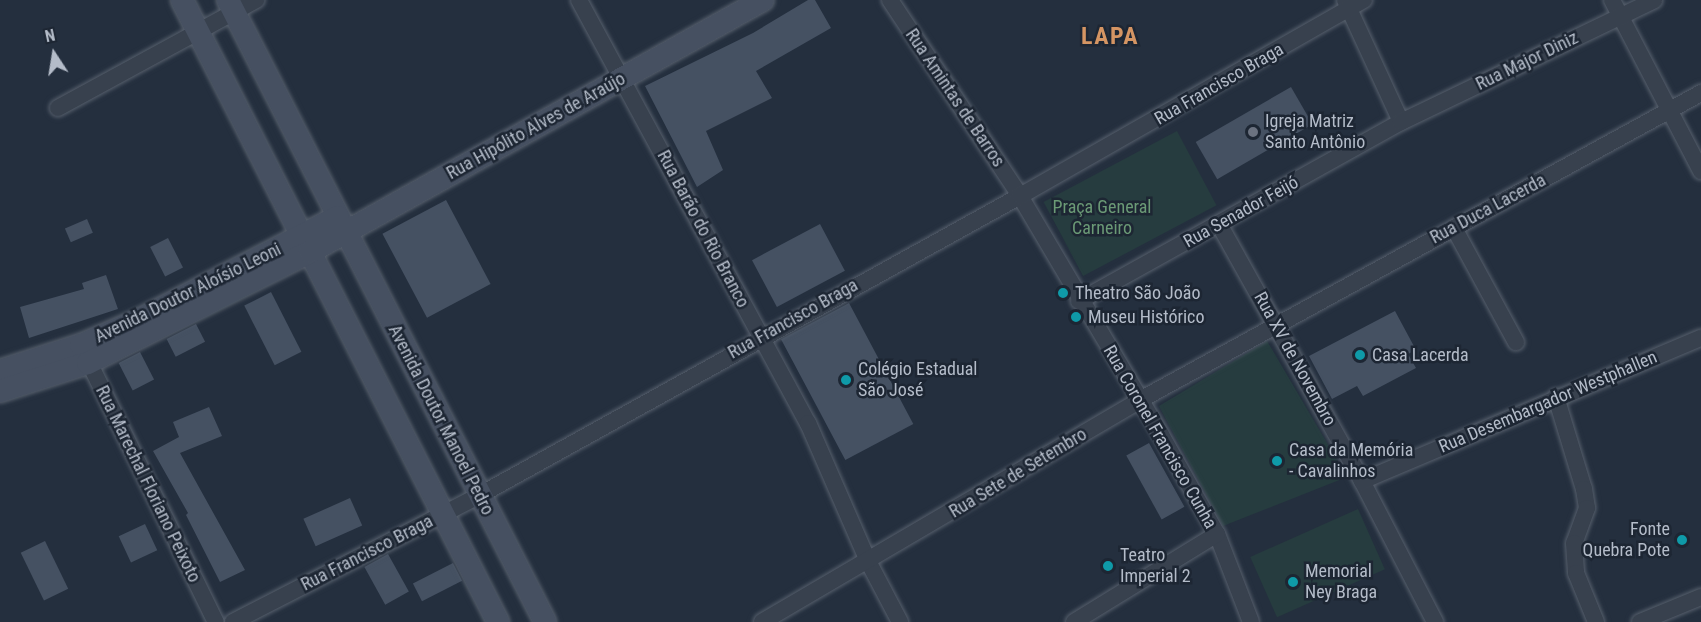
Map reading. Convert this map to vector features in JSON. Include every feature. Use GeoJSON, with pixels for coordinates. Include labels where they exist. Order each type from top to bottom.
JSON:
{"type":"FeatureCollection","features":[{"type":"Feature","properties":{"kind":"main road"},"geometry":{"type":"LineString","coordinates":[[182,0],[498,622]]}},
{"type":"Feature","properties":{"kind":"main road","name":"Rua Hipólito Alves de Araújo"},"geometry":{"type":"LineString","coordinates":[[342,225],[622,78],[763,0]]}},
{"type":"Feature","properties":{"kind":"main road","name":"Avenida Doutor Manoel Pedro"},"geometry":{"type":"LineString","coordinates":[[231,6],[545,622]]}},
{"type":"Feature","properties":{"kind":"main road","name":"Avenida Doutor Aloísio Leoni"},"geometry":{"type":"LineString","coordinates":[[0,391],[85,354],[137,321],[306,244],[342,225]]}},
{"type":"Feature","properties":{"kind":"main road","name":"Avenida Doutor Aloísio Leoni"},"geometry":{"type":"LineString","coordinates":[[0,370],[85,354]]}},
{"type":"Feature","properties":{"kind":"street"},"geometry":{"type":"LineString","coordinates":[[58,108],[199,32],[231,6],[256,0]]}},
{"type":"Feature","properties":{"kind":"street","name":"Rua Barão do Rio Branco"},"geometry":{"type":"LineString","coordinates":[[579,0],[808,423],[869,563],[900,622]]}},
{"type":"Feature","properties":{"kind":"street","name":"Rua Amintas de Barros"},"geometry":{"type":"LineString","coordinates":[[890,0],[1020,196]]}},
{"type":"Feature","properties":{"kind":"street"},"geometry":{"type":"LineString","coordinates":[[1612,0],[1701,171]]}},
{"type":"Feature","properties":{"kind":"street","name":"Rua Major Diniz"},"geometry":{"type":"LineString","coordinates":[[1401,122],[1654,0]]}},
{"type":"Feature","properties":{"kind":"street"},"geometry":{"type":"LineString","coordinates":[[1353,3],[1401,122]]}},
{"type":"Feature","properties":{"kind":"street","name":"Rua Francisco Braga"},"geometry":{"type":"LineString","coordinates":[[233,622],[480,495],[761,336],[1020,196],[1353,3]]}},
{"type":"Feature","properties":{"kind":"street","name":"Rua Duca Lacerda"},"geometry":{"type":"LineString","coordinates":[[1276,325],[1701,93]]}},
{"type":"Feature","properties":{"kind":"street","name":"Rua Senador Feijó"},"geometry":{"type":"LineString","coordinates":[[1080,301],[1401,122]]}},
{"type":"Feature","properties":{"kind":"street","name":"Rua Coronel Francisco Cunha"},"geometry":{"type":"LineString","coordinates":[[1020,196],[1217,534],[1251,622]]}},
{"type":"Feature","properties":{"kind":"street","name":"Rua XV de Novembro"},"geometry":{"type":"LineString","coordinates":[[1219,224],[1362,480],[1436,622]]}},
{"type":"Feature","properties":{"kind":"street"},"geometry":{"type":"LineString","coordinates":[[1454,228],[1516,342]]}},
{"type":"Feature","properties":{"kind":"street","name":"Rua Sete de Setembro"},"geometry":{"type":"LineString","coordinates":[[762,622],[869,563],[1140,400],[1276,325]]}},
{"type":"Feature","properties":{"kind":"street","name":"Rua Desembargador Westphallen"},"geometry":{"type":"LineString","coordinates":[[1362,480],[1701,338]]}},
{"type":"Feature","properties":{"kind":"street","name":"Rua Marechal Floriano Peixoto"},"geometry":{"type":"LineString","coordinates":[[85,354],[216,622]]}},
{"type":"Feature","properties":{"kind":"street"},"geometry":{"type":"LineString","coordinates":[[1556,397],[1584,489],[1587,508],[1574,543],[1576,573],[1596,622]]}},
{"type":"Feature","properties":{"kind":"street"},"geometry":{"type":"LineString","coordinates":[[1074,622],[1217,534]]}},
{"type":"Feature","properties":{"kind":"street"},"geometry":{"type":"LineString","coordinates":[[1640,622],[1663,618],[1701,597]]}},
{"type":"Feature","properties":{"kind":"green space","name":"Praça General Carneiro"},"geometry":{"type":"Polygon","coordinates":[[[1177,131],[1216,205],[1083,276],[1044,202],[1177,131]]]}},
{"type":"Feature","properties":{"kind":"green space"},"geometry":{"type":"Polygon","coordinates":[[[1267,341],[1347,477],[1223,526],[1159,406],[1267,341]]]}},
{"type":"Feature","properties":{"kind":"green space"},"geometry":{"type":"Polygon","coordinates":[[[1358,509],[1385,569],[1277,617],[1250,557],[1358,509]]]}},
{"type":"Feature","properties":{"kind":"building"},"geometry":{"type":"Polygon","coordinates":[[[808,0],[815,0],[831,28],[756,71],[772,98],[706,131],[723,170],[697,187],[645,86],[753,33],[808,0]]]}},
{"type":"Feature","properties":{"kind":"building","name":"Igreja Matriz Santo Antônio"},"geometry":{"type":"Polygon","coordinates":[[[1291,87],[1312,124],[1217,179],[1196,142],[1291,87]]]}},
{"type":"Feature","properties":{"kind":"building"},"geometry":{"type":"Polygon","coordinates":[[[446,200],[491,284],[427,318],[382,234],[446,200]]]}},
{"type":"Feature","properties":{"kind":"building"},"geometry":{"type":"Polygon","coordinates":[[[87,219],[93,233],[71,242],[65,228],[87,219]]]}},
{"type":"Feature","properties":{"kind":"building"},"geometry":{"type":"Polygon","coordinates":[[[820,224],[845,271],[777,307],[752,260],[820,224]]]}},
{"type":"Feature","properties":{"kind":"building"},"geometry":{"type":"Polygon","coordinates":[[[168,238],[183,267],[165,276],[150,247],[168,238]]]}},
{"type":"Feature","properties":{"kind":"building"},"geometry":{"type":"Polygon","coordinates":[[[106,275],[118,309],[29,338],[20,307],[84,289],[82,283],[106,275]]]}},
{"type":"Feature","properties":{"kind":"building"},"geometry":{"type":"Polygon","coordinates":[[[271,292],[301,352],[275,365],[244,306],[271,292]]]}},
{"type":"Feature","properties":{"kind":"building","name":"Colégio Estadual São José"},"geometry":{"type":"Polygon","coordinates":[[[849,303],[913,424],[845,460],[781,339],[849,303]]]}},
{"type":"Feature","properties":{"kind":"building","name":"Casa Lacerda"},"geometry":{"type":"Polygon","coordinates":[[[1395,311],[1416,350],[1408,354],[1416,368],[1363,396],[1357,386],[1332,399],[1309,356],[1395,311]]]}},
{"type":"Feature","properties":{"kind":"building"},"geometry":{"type":"Polygon","coordinates":[[[196,324],[205,342],[176,357],[167,339],[196,324]]]}},
{"type":"Feature","properties":{"kind":"building"},"geometry":{"type":"Polygon","coordinates":[[[140,352],[154,380],[133,391],[119,363],[140,352]]]}},
{"type":"Feature","properties":{"kind":"building"},"geometry":{"type":"Polygon","coordinates":[[[209,407],[222,436],[180,453],[245,570],[220,582],[186,515],[188,513],[153,451],[179,437],[173,422],[209,407]]]}},
{"type":"Feature","properties":{"kind":"building"},"geometry":{"type":"Polygon","coordinates":[[[1149,443],[1184,507],[1162,519],[1126,456],[1149,443]]]}},
{"type":"Feature","properties":{"kind":"building"},"geometry":{"type":"Polygon","coordinates":[[[350,498],[362,525],[316,546],[303,519],[350,498]]]}},
{"type":"Feature","properties":{"kind":"building"},"geometry":{"type":"Polygon","coordinates":[[[145,524],[157,550],[131,563],[119,536],[145,524]]]}},
{"type":"Feature","properties":{"kind":"building"},"geometry":{"type":"Polygon","coordinates":[[[45,541],[68,589],[44,600],[21,553],[45,541]]]}},
{"type":"Feature","properties":{"kind":"building"},"geometry":{"type":"Polygon","coordinates":[[[388,554],[409,592],[385,605],[364,567],[388,554]]]}},
{"type":"Feature","properties":{"kind":"building"},"geometry":{"type":"Polygon","coordinates":[[[453,563],[462,581],[422,601],[413,583],[453,563]]]}},
{"type":"Feature","properties":{"kind":"place","name":"Igreja Matriz Santo Antônio"},"geometry":{"type":"Point","coordinates":[1253,132]}},
{"type":"Feature","properties":{"kind":"place","name":"Theatro São João"},"geometry":{"type":"Point","coordinates":[1063,293]}},
{"type":"Feature","properties":{"kind":"place","name":"Museu Histórico"},"geometry":{"type":"Point","coordinates":[1076,317]}},
{"type":"Feature","properties":{"kind":"place","name":"Casa Lacerda"},"geometry":{"type":"Point","coordinates":[1360,355]}},
{"type":"Feature","properties":{"kind":"place","name":"Colégio Estadual São José"},"geometry":{"type":"Point","coordinates":[846,380]}},
{"type":"Feature","properties":{"kind":"place","name":"Casa da Memória - Cavalinhos"},"geometry":{"type":"Point","coordinates":[1277,461]}},
{"type":"Feature","properties":{"kind":"place","name":"Fonte Quebra Pote"},"geometry":{"type":"Point","coordinates":[1682,540]}},
{"type":"Feature","properties":{"kind":"place","name":"Teatro Imperial 2"},"geometry":{"type":"Point","coordinates":[1108,566]}},
{"type":"Feature","properties":{"kind":"place","name":"Memorial Ney Braga"},"geometry":{"type":"Point","coordinates":[1293,582]}},
{"type":"Feature","properties":{"kind":"district","name":"LAPA"},"geometry":{"type":"Point","coordinates":[1110,37]}}]}
